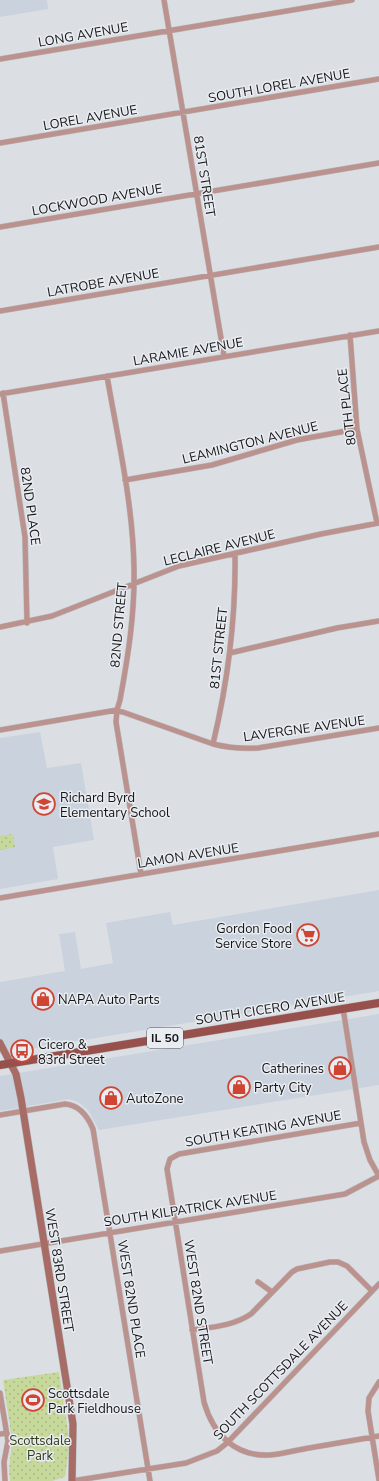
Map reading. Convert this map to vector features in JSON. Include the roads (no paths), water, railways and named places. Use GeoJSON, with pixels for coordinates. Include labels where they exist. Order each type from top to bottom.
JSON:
{"type":"FeatureCollection","features":[{"type":"Feature","properties":{"kind":"main road","name":"SOUTH CICERO AVENUE"},"geometry":{"type":"LineString","coordinates":[[0,1065],[379,1003]]}},
{"type":"Feature","properties":{"kind":"street","name":"81ST STREET"},"geometry":{"type":"LineString","coordinates":[[164,0],[224,356]]}},
{"type":"Feature","properties":{"kind":"street","name":"LONG AVENUE"},"geometry":{"type":"LineString","coordinates":[[0,59],[352,0]]}},
{"type":"Feature","properties":{"kind":"street","name":"SOUTH LOREL AVENUE"},"geometry":{"type":"LineString","coordinates":[[183,113],[379,79]]}},
{"type":"Feature","properties":{"kind":"street","name":"LOREL AVENUE"},"geometry":{"type":"LineString","coordinates":[[0,144],[183,113]]}},
{"type":"Feature","properties":{"kind":"street","name":"LOCKWOOD AVENUE"},"geometry":{"type":"LineString","coordinates":[[0,227],[379,163]]}},
{"type":"Feature","properties":{"kind":"street","name":"LATROBE AVENUE"},"geometry":{"type":"LineString","coordinates":[[0,311],[379,247]]}},
{"type":"Feature","properties":{"kind":"street","name":"LARAMIE AVENUE"},"geometry":{"type":"LineString","coordinates":[[1,394],[379,331]]}},
{"type":"Feature","properties":{"kind":"street","name":"80TH PLACE"},"geometry":{"type":"LineString","coordinates":[[350,335],[357,429],[378,523]]}},
{"type":"Feature","properties":{"kind":"street","name":"82ND STREET"},"geometry":{"type":"LineString","coordinates":[[107,376],[125,480],[133,539],[134,583],[127,659],[116,722],[141,874]]}},
{"type":"Feature","properties":{"kind":"street","name":"82ND PLACE"},"geometry":{"type":"LineString","coordinates":[[1,394],[26,537],[27,622]]}},
{"type":"Feature","properties":{"kind":"street","name":"LEAMINGTON AVENUE"},"geometry":{"type":"LineString","coordinates":[[125,480],[212,465],[297,440],[357,429]]}},
{"type":"Feature","properties":{"kind":"street","name":"LECLAIRE AVENUE"},"geometry":{"type":"LineString","coordinates":[[0,627],[52,616],[179,566],[235,552],[378,523]]}},
{"type":"Feature","properties":{"kind":"street","name":"81ST STREET"},"geometry":{"type":"LineString","coordinates":[[213,744],[222,708],[230,653],[235,592],[235,552]]}},
{"type":"Feature","properties":{"kind":"street"},"geometry":{"type":"LineString","coordinates":[[230,653],[337,628],[379,621]]}},
{"type":"Feature","properties":{"kind":"street","name":"LAVERGNE AVENUE"},"geometry":{"type":"LineString","coordinates":[[0,730],[117,710],[213,744],[229,748],[258,748],[379,728]]}},
{"type":"Feature","properties":{"kind":"street","name":"LAMON AVENUE"},"geometry":{"type":"LineString","coordinates":[[0,898],[379,834]]}},
{"type":"Feature","properties":{"kind":"street"},"geometry":{"type":"LineString","coordinates":[[343,1008],[361,1123],[367,1151],[379,1176]]}},
{"type":"Feature","properties":{"kind":"street","name":"WEST 83RD STREET"},"geometry":{"type":"LineString","coordinates":[[0,1043],[16,1074],[23,1111],[73,1424],[72,1481]]}},
{"type":"Feature","properties":{"kind":"street","name":"WEST 82ND PLACE"},"geometry":{"type":"LineString","coordinates":[[23,1111],[65,1104],[71,1105],[82,1112],[91,1122],[94,1129],[150,1481]]}},
{"type":"Feature","properties":{"kind":"street"},"geometry":{"type":"LineString","coordinates":[[0,1116],[23,1111]]}},
{"type":"Feature","properties":{"kind":"street","name":"SOUTH KEATING AVENUE"},"geometry":{"type":"LineString","coordinates":[[170,1159],[185,1153],[361,1123]]}},
{"type":"Feature","properties":{"kind":"street","name":"WEST 82ND STREET"},"geometry":{"type":"LineString","coordinates":[[170,1159],[168,1163],[167,1176],[204,1402],[208,1417],[227,1443]]}},
{"type":"Feature","properties":{"kind":"street","name":"SOUTH KILPATRICK AVENUE"},"geometry":{"type":"LineString","coordinates":[[0,1251],[345,1194],[379,1176]]}},
{"type":"Feature","properties":{"kind":"street"},"geometry":{"type":"LineString","coordinates":[[192,1330],[232,1324],[243,1319],[251,1314],[297,1269],[330,1262],[338,1262],[347,1266],[372,1291]]}},
{"type":"Feature","properties":{"kind":"street"},"geometry":{"type":"LineString","coordinates":[[258,1282],[272,1292]]}},
{"type":"Feature","properties":{"kind":"street","name":"SOUTH SCOTTSDALE AVENUE"},"geometry":{"type":"LineString","coordinates":[[72,1481],[186,1464],[217,1451],[227,1443],[379,1284]]}},
{"type":"Feature","properties":{"kind":"street"},"geometry":{"type":"LineString","coordinates":[[379,1382],[370,1398],[368,1411],[379,1480]]}},
{"type":"Feature","properties":{"kind":"street"},"geometry":{"type":"LineString","coordinates":[[0,1392],[7,1433],[5,1481]]}},
{"type":"Feature","properties":{"kind":"street"},"geometry":{"type":"LineString","coordinates":[[0,1434],[7,1433]]}},
{"type":"Feature","properties":{"kind":"street"},"geometry":{"type":"LineString","coordinates":[[227,1443],[251,1454],[270,1455],[379,1436]]}},
{"type":"Feature","properties":{"kind":"place","name":"Richard Byrd Elementary School"},"geometry":{"type":"Point","coordinates":[44,804]}},
{"type":"Feature","properties":{"kind":"place","name":"Gordon Food Service Store"},"geometry":{"type":"Point","coordinates":[308,935]}},
{"type":"Feature","properties":{"kind":"place","name":"NAPA Auto Parts"},"geometry":{"type":"Point","coordinates":[43,999]}},
{"type":"Feature","properties":{"kind":"place","name":"Cicero & 83rd Street"},"geometry":{"type":"Point","coordinates":[22,1051]}},
{"type":"Feature","properties":{"kind":"place","name":"Catherines"},"geometry":{"type":"Point","coordinates":[340,1068]}},
{"type":"Feature","properties":{"kind":"place","name":"Party City"},"geometry":{"type":"Point","coordinates":[239,1087]}},
{"type":"Feature","properties":{"kind":"place","name":"AutoZone"},"geometry":{"type":"Point","coordinates":[111,1098]}},
{"type":"Feature","properties":{"kind":"place","name":"Scottsdale Park Fieldhouse"},"geometry":{"type":"Point","coordinates":[33,1400]}},
{"type":"Feature","properties":{"kind":"park label","name":"Scottsdale Park"},"geometry":{"type":"Point","coordinates":[40,1448]}}]}
